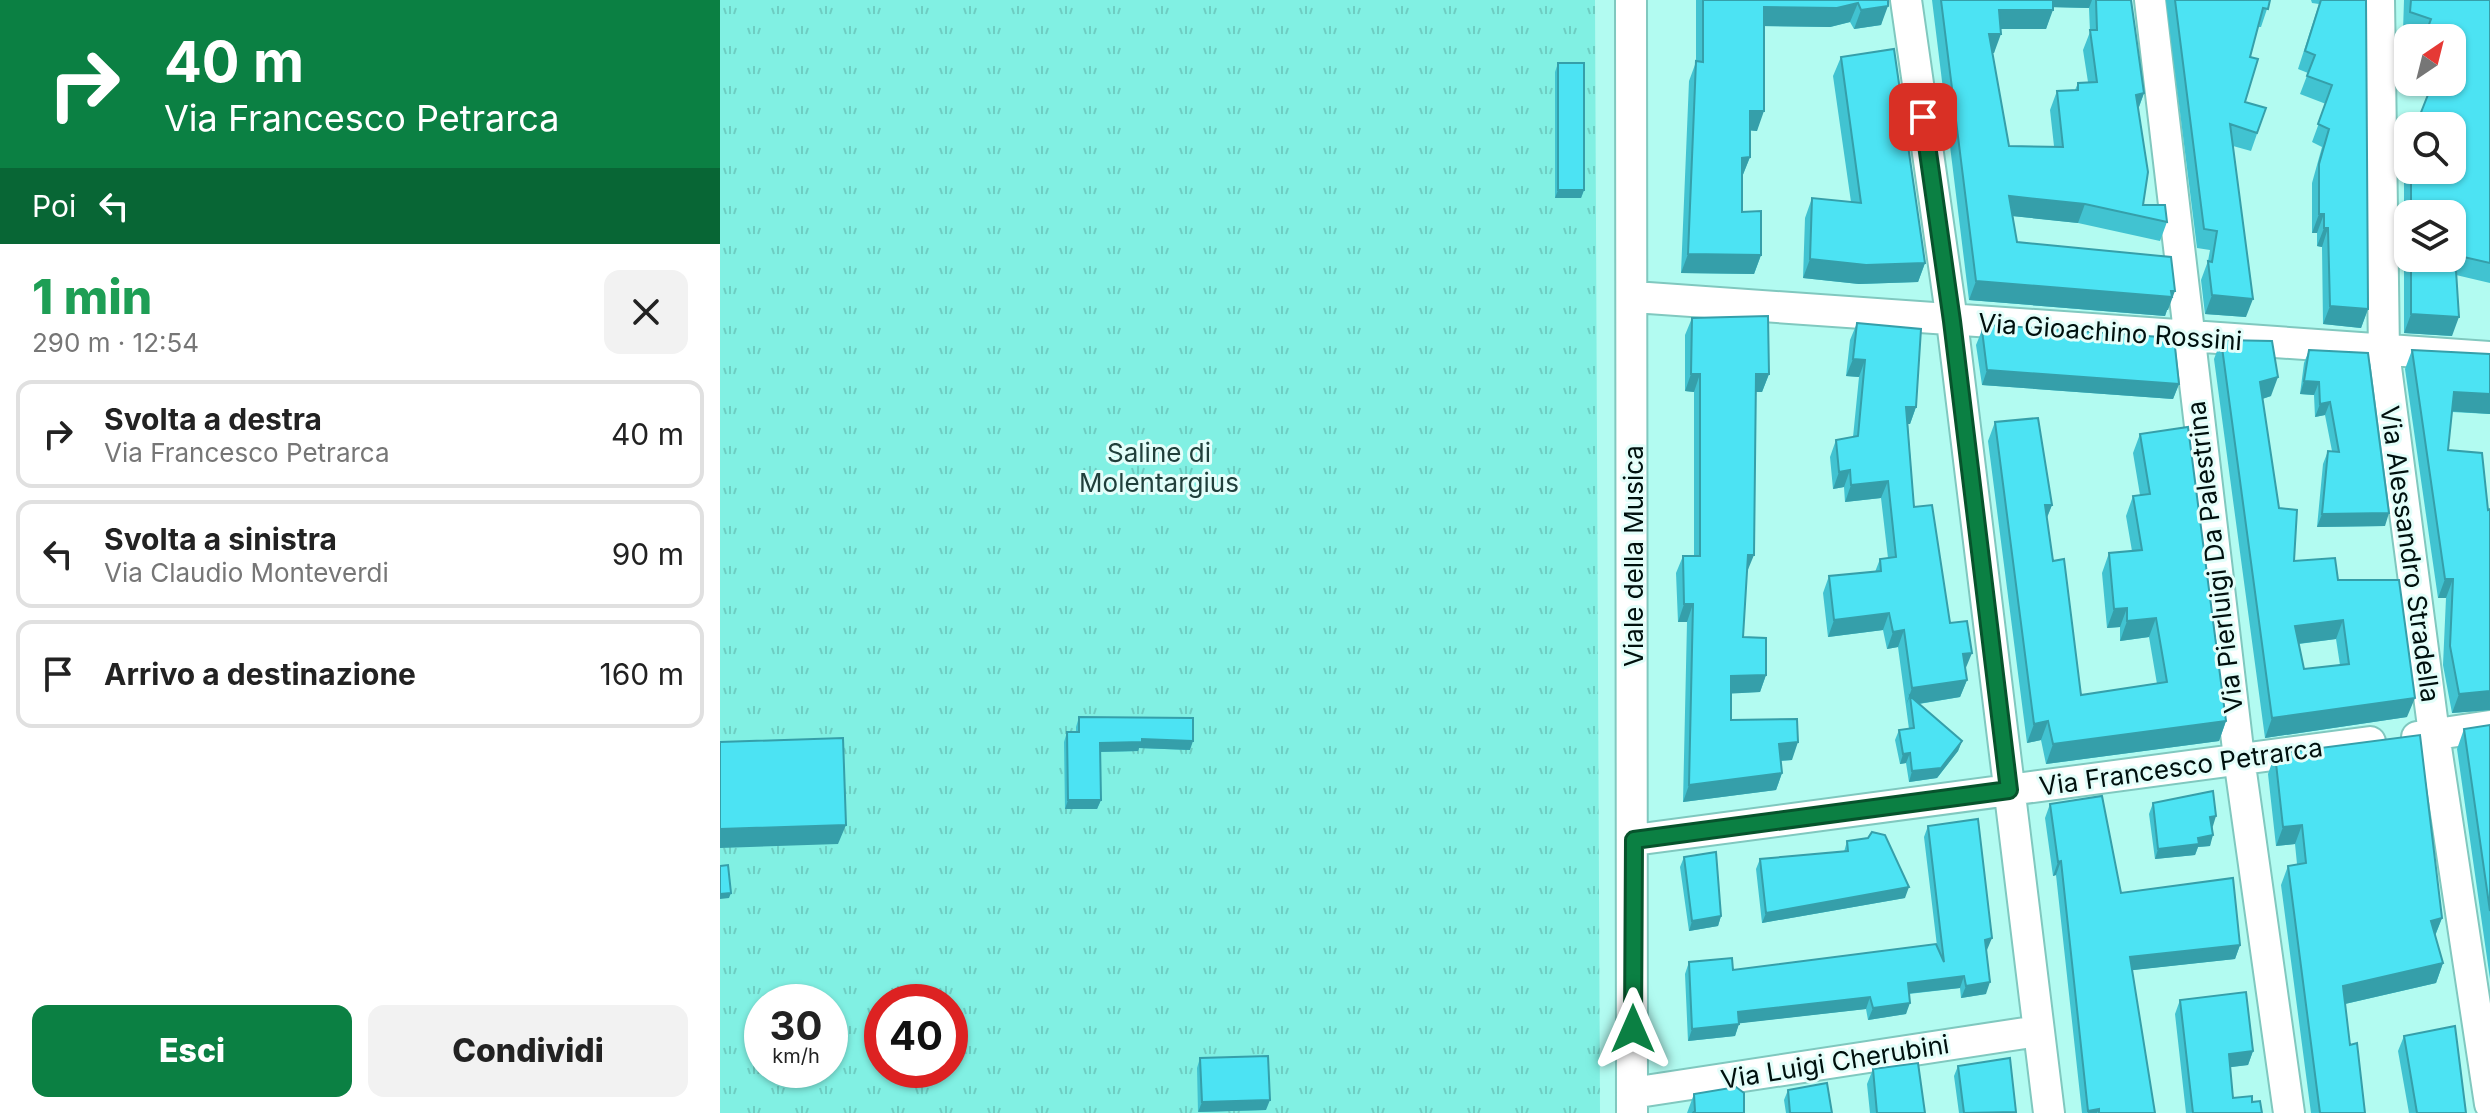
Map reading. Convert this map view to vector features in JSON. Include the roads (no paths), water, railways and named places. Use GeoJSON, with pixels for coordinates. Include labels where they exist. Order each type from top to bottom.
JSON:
{"type":"FeatureCollection","features":[{"type":"Feature","properties":{"kind":"street","name":"Viale della Musica"},"geometry":{"type":"LineString","coordinates":[[1631,0],[1634,297],[1632,1103]]}},
{"type":"Feature","properties":{"kind":"street"},"geometry":{"type":"LineString","coordinates":[[1906,0],[1952,321],[2049,1113]]}},
{"type":"Feature","properties":{"kind":"street","name":"Via Pierluigi Da Palestrina"},"geometry":{"type":"LineString","coordinates":[[2150,0],[2239,758],[2289,1113]]}},
{"type":"Feature","properties":{"kind":"street","name":"Via Alessandro Stradella"},"geometry":{"type":"LineString","coordinates":[[2379,0],[2384,352],[2434,734],[2490,1104]]}},
{"type":"Feature","properties":{"kind":"street","name":"Via Gioachino Rossini"},"geometry":{"type":"LineString","coordinates":[[1634,297],[2384,352],[2490,357]]}},
{"type":"Feature","properties":{"kind":"street","name":"Via Francesco Petrarca"},"geometry":{"type":"LineString","coordinates":[[1634,840],[2490,726]]}},
{"type":"Feature","properties":{"kind":"street","name":"Via Luigi Cherubini"},"geometry":{"type":"LineString","coordinates":[[1632,1103],[2038,1031]]}},
{"type":"Feature","properties":{"kind":"park label","name":"Saline di Molentargius"},"geometry":{"type":"Point","coordinates":[1159,468]}}]}
